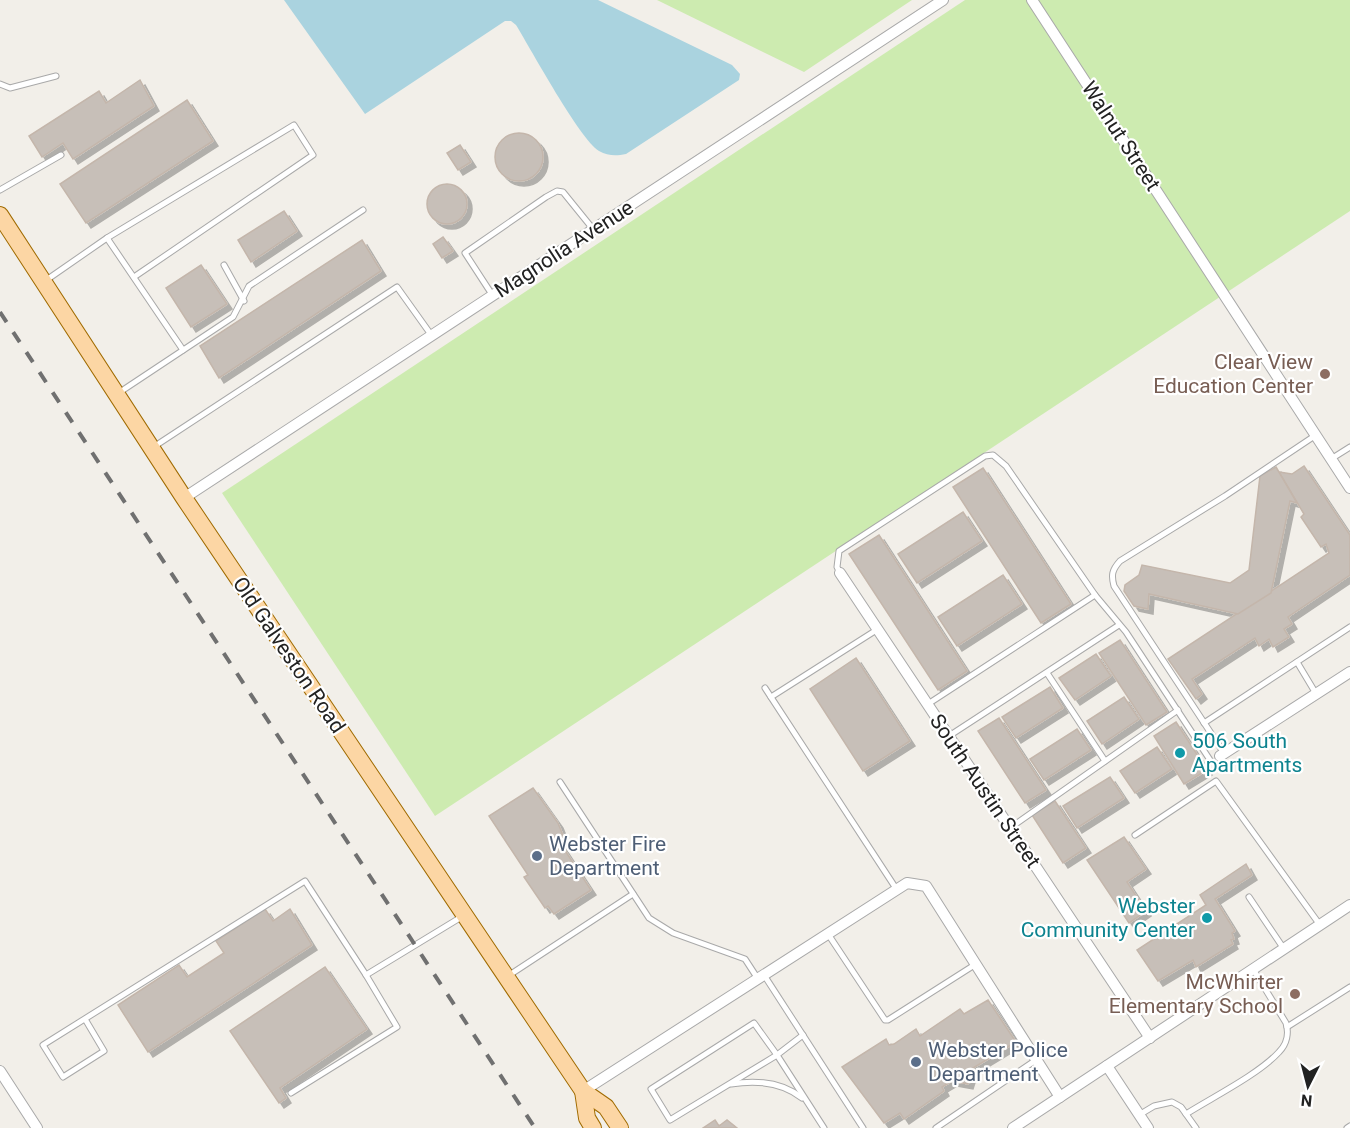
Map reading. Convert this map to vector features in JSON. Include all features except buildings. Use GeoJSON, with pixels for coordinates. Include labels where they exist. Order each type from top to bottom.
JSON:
{"type":"FeatureCollection","features":[{"type":"Feature","properties":{"kind":"main road","name":"Old Galveston Road"},"geometry":{"type":"LineString","coordinates":[[0,215],[184,498],[583,1091],[606,1107],[620,1128]]}},
{"type":"Feature","properties":{"kind":"main road","name":"Old Galveston Road"},"geometry":{"type":"LineString","coordinates":[[583,1091],[587,1118],[593,1128]]}},
{"type":"Feature","properties":{"kind":"street","name":"Magnolia Avenue"},"geometry":{"type":"LineString","coordinates":[[184,498],[943,0]]}},
{"type":"Feature","properties":{"kind":"street","name":"Walnut Street"},"geometry":{"type":"LineString","coordinates":[[1032,0],[1350,488]]}},
{"type":"Feature","properties":{"kind":"street","name":"South Austin Street"},"geometry":{"type":"LineString","coordinates":[[840,573],[1150,1038]]}},
{"type":"Feature","properties":{"kind":"street"},"geometry":{"type":"LineString","coordinates":[[1218,756],[1315,692],[1350,672]]}},
{"type":"Feature","properties":{"kind":"street"},"geometry":{"type":"LineString","coordinates":[[583,1091],[907,883],[926,886],[1060,1097]]}},
{"type":"Feature","properties":{"kind":"street"},"geometry":{"type":"LineString","coordinates":[[1013,1128],[1350,905]]}},
{"type":"Feature","properties":{"kind":"street"},"geometry":{"type":"LineString","coordinates":[[1107,1066],[1148,1128]]}},
{"type":"Feature","properties":{"kind":"street"},"geometry":{"type":"LineString","coordinates":[[0,1071],[37,1128]]}},
{"type":"Feature","properties":{"kind":"lane"},"geometry":{"type":"LineString","coordinates":[[0,84],[10,88],[56,76]]}},
{"type":"Feature","properties":{"kind":"lane"},"geometry":{"type":"LineString","coordinates":[[43,282],[107,238],[294,125],[314,155],[134,277]]}},
{"type":"Feature","properties":{"kind":"lane"},"geometry":{"type":"LineString","coordinates":[[0,190],[61,155]]}},
{"type":"Feature","properties":{"kind":"lane"},"geometry":{"type":"LineString","coordinates":[[493,296],[465,253],[546,197],[557,191],[563,192],[593,230]]}},
{"type":"Feature","properties":{"kind":"lane"},"geometry":{"type":"LineString","coordinates":[[117,394],[233,317],[244,301],[249,286],[363,210]]}},
{"type":"Feature","properties":{"kind":"lane"},"geometry":{"type":"LineString","coordinates":[[107,238],[183,350]]}},
{"type":"Feature","properties":{"kind":"lane"},"geometry":{"type":"LineString","coordinates":[[224,265],[244,301]]}},
{"type":"Feature","properties":{"kind":"lane"},"geometry":{"type":"LineString","coordinates":[[151,448],[397,287],[432,336]]}},
{"type":"Feature","properties":{"kind":"lane"},"geometry":{"type":"LineString","coordinates":[[1218,756],[1204,723],[1114,586],[1111,576],[1113,568],[1120,561],[1225,496],[1316,435]]}},
{"type":"Feature","properties":{"kind":"lane"},"geometry":{"type":"LineString","coordinates":[[1331,459],[1350,447]]}},
{"type":"Feature","properties":{"kind":"lane"},"geometry":{"type":"LineString","coordinates":[[840,573],[837,567],[839,551],[985,456],[993,455],[1006,466],[1178,710],[1218,756]]}},
{"type":"Feature","properties":{"kind":"lane"},"geometry":{"type":"LineString","coordinates":[[928,704],[1095,595]]}},
{"type":"Feature","properties":{"kind":"lane"},"geometry":{"type":"LineString","coordinates":[[949,736],[1119,625]]}},
{"type":"Feature","properties":{"kind":"lane"},"geometry":{"type":"LineString","coordinates":[[1204,723],[1350,627]]}},
{"type":"Feature","properties":{"kind":"lane"},"geometry":{"type":"LineString","coordinates":[[771,697],[878,630]]}},
{"type":"Feature","properties":{"kind":"lane"},"geometry":{"type":"LineString","coordinates":[[1297,662],[1315,692]]}},
{"type":"Feature","properties":{"kind":"lane"},"geometry":{"type":"LineString","coordinates":[[1047,673],[1105,761]]}},
{"type":"Feature","properties":{"kind":"lane"},"geometry":{"type":"LineString","coordinates":[[765,688],[897,890]]}},
{"type":"Feature","properties":{"kind":"lane"},"geometry":{"type":"LineString","coordinates":[[1010,828],[1178,710]]}},
{"type":"Feature","properties":{"kind":"lane"},"geometry":{"type":"LineString","coordinates":[[1135,835],[1216,781],[1320,926]]}},
{"type":"Feature","properties":{"kind":"lane"},"geometry":{"type":"LineString","coordinates":[[560,783],[648,918],[673,933],[745,959],[761,977],[803,1035],[863,1128]]}},
{"type":"Feature","properties":{"kind":"lane"},"geometry":{"type":"LineString","coordinates":[[85,1019],[104,1052],[63,1077],[43,1046],[85,1019],[304,881],[397,1027],[291,1094]]}},
{"type":"Feature","properties":{"kind":"lane"},"geometry":{"type":"LineString","coordinates":[[507,977],[633,894]]}},
{"type":"Feature","properties":{"kind":"lane"},"geometry":{"type":"LineString","coordinates":[[1249,897],[1284,949]]}},
{"type":"Feature","properties":{"kind":"lane"},"geometry":{"type":"LineString","coordinates":[[366,975],[465,915]]}},
{"type":"Feature","properties":{"kind":"lane"},"geometry":{"type":"LineString","coordinates":[[828,934],[885,1020],[976,964]]}},
{"type":"Feature","properties":{"kind":"lane"},"geometry":{"type":"LineString","coordinates":[[1186,1114],[1280,1052],[1287,1040],[1287,1027],[1253,969]]}},
{"type":"Feature","properties":{"kind":"lane"},"geometry":{"type":"LineString","coordinates":[[1287,1027],[1349,988]]}},
{"type":"Feature","properties":{"kind":"lane"},"geometry":{"type":"LineString","coordinates":[[803,1035],[777,1055],[670,1120],[651,1089],[754,1023],[777,1055],[824,1128]]}},
{"type":"Feature","properties":{"kind":"lane"},"geometry":{"type":"LineString","coordinates":[[936,1128],[1036,1060]]}},
{"type":"Feature","properties":{"kind":"lane"},"geometry":{"type":"LineString","coordinates":[[725,1086],[767,1083],[789,1090],[808,1103]]}},
{"type":"Feature","properties":{"kind":"lane"},"geometry":{"type":"LineString","coordinates":[[1139,1115],[1164,1102],[1172,1102],[1181,1107],[1196,1128]]}},
{"type":"Feature","properties":{"kind":"green space"},"geometry":{"type":"Polygon","coordinates":[[[657,0],[912,0],[804,72],[657,0]]]}},
{"type":"Feature","properties":{"kind":"green space"},"geometry":{"type":"Polygon","coordinates":[[[965,0],[1350,0],[1350,211],[435,816],[222,493],[965,0]]]}},
{"type":"Feature","properties":{"kind":"water"},"geometry":{"type":"Polygon","coordinates":[[[284,0],[598,0],[732,65],[740,74],[739,80],[626,154],[606,154],[590,143],[580,129],[516,25],[511,21],[505,21],[365,114],[284,0]]]}},
{"type":"Feature","properties":{"kind":"railway"},"geometry":{"type":"LineString","coordinates":[[0,312],[535,1128]]}},
{"type":"Feature","properties":{"kind":"place","name":"Clear View Education Center"},"geometry":{"type":"Point","coordinates":[1325,374]}},
{"type":"Feature","properties":{"kind":"place","name":"506 South Apartments"},"geometry":{"type":"Point","coordinates":[1180,753]}},
{"type":"Feature","properties":{"kind":"place","name":"Webster Fire Department"},"geometry":{"type":"Point","coordinates":[537,856]}},
{"type":"Feature","properties":{"kind":"place","name":"Webster Community Center"},"geometry":{"type":"Point","coordinates":[1207,918]}},
{"type":"Feature","properties":{"kind":"place","name":"McWhirter Elementary School"},"geometry":{"type":"Point","coordinates":[1295,994]}},
{"type":"Feature","properties":{"kind":"place","name":"Webster Police Department"},"geometry":{"type":"Point","coordinates":[916,1062]}}]}
